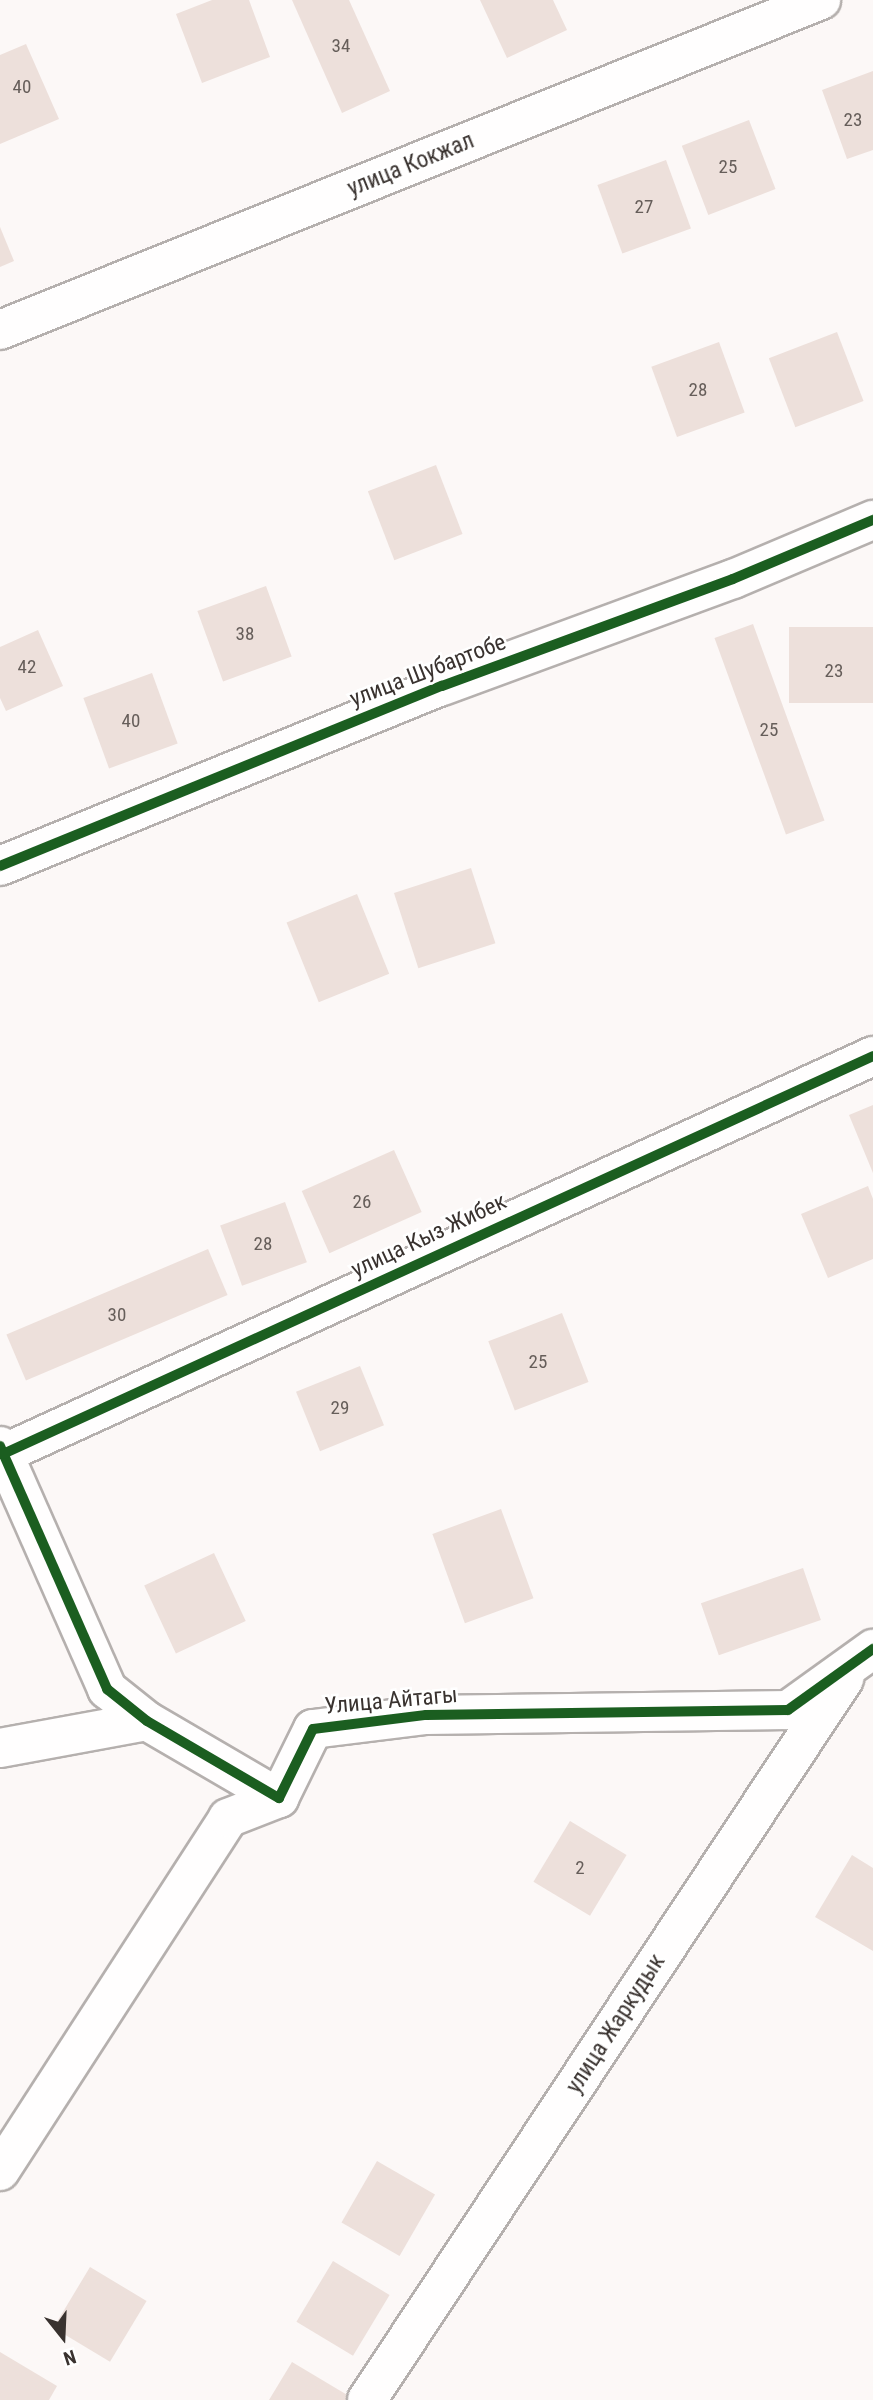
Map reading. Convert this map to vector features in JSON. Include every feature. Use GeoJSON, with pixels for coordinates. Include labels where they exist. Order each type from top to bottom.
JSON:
{"type":"FeatureCollection","features":[{"type":"Feature","properties":{"kind":"street","name":"улица Кокжал"},"geometry":{"type":"LineString","coordinates":[[0,330],[821,0]]}},
{"type":"Feature","properties":{"kind":"street","name":"улица Шубартобе"},"geometry":{"type":"LineString","coordinates":[[0,866],[442,686],[733,579],[873,520]]}},
{"type":"Feature","properties":{"kind":"street","name":"улица Кыз Жибек"},"geometry":{"type":"LineString","coordinates":[[2,1450],[873,1056]]}},
{"type":"Feature","properties":{"kind":"street"},"geometry":{"type":"LineString","coordinates":[[2,1450],[54,1559],[107,1689],[147,1721],[279,1798]]}},
{"type":"Feature","properties":{"kind":"street","name":"Улица Айтагы"},"geometry":{"type":"LineString","coordinates":[[279,1798],[313,1729],[426,1715],[788,1710],[870,1649]]}},
{"type":"Feature","properties":{"kind":"street","name":"улица Жаркудык"},"geometry":{"type":"LineString","coordinates":[[367,2400],[870,1649]]}},
{"type":"Feature","properties":{"kind":"street"},"geometry":{"type":"LineString","coordinates":[[0,1748],[147,1721]]}},
{"type":"Feature","properties":{"kind":"street"},"geometry":{"type":"LineString","coordinates":[[0,2171],[228,1818],[279,1798]]}},
{"type":"Feature","properties":{"kind":"building"},"geometry":{"type":"Polygon","coordinates":[[[212,0],[249,0],[270,57],[202,83],[176,14],[212,0]]]}},
{"type":"Feature","properties":{"kind":"building"},"geometry":{"type":"Polygon","coordinates":[[[292,0],[349,0],[390,91],[342,113],[292,0]]]}},
{"type":"Feature","properties":{"kind":"building"},"geometry":{"type":"Polygon","coordinates":[[[480,0],[553,0],[567,30],[507,58],[480,0]]]}},
{"type":"Feature","properties":{"kind":"building"},"geometry":{"type":"Polygon","coordinates":[[[26,44],[59,119],[0,144],[0,55],[26,44]]]}},
{"type":"Feature","properties":{"kind":"building"},"geometry":{"type":"Polygon","coordinates":[[[873,71],[873,150],[847,159],[822,90],[873,71]]]}},
{"type":"Feature","properties":{"kind":"building"},"geometry":{"type":"Polygon","coordinates":[[[749,120],[776,189],[708,215],[682,146],[749,120]]]}},
{"type":"Feature","properties":{"kind":"building"},"geometry":{"type":"Polygon","coordinates":[[[666,160],[691,229],[622,254],[597,185],[666,160]]]}},
{"type":"Feature","properties":{"kind":"building"},"geometry":{"type":"Polygon","coordinates":[[[0,227],[14,261],[0,267],[0,227]]]}},
{"type":"Feature","properties":{"kind":"building"},"geometry":{"type":"Polygon","coordinates":[[[837,332],[864,401],[795,427],[769,358],[837,332]]]}},
{"type":"Feature","properties":{"kind":"building"},"geometry":{"type":"Polygon","coordinates":[[[719,342],[745,412],[677,437],[651,367],[719,342]]]}},
{"type":"Feature","properties":{"kind":"building"},"geometry":{"type":"Polygon","coordinates":[[[436,465],[463,534],[394,560],[368,491],[436,465]]]}},
{"type":"Feature","properties":{"kind":"building"},"geometry":{"type":"Polygon","coordinates":[[[266,586],[292,656],[223,681],[197,611],[266,586]]]}},
{"type":"Feature","properties":{"kind":"building"},"geometry":{"type":"Polygon","coordinates":[[[753,624],[824,820],[786,834],[714,638],[753,624]]]}},
{"type":"Feature","properties":{"kind":"building"},"geometry":{"type":"Polygon","coordinates":[[[789,627],[873,627],[873,703],[789,703],[789,627]]]}},
{"type":"Feature","properties":{"kind":"building"},"geometry":{"type":"Polygon","coordinates":[[[38,630],[63,686],[6,711],[0,698],[0,647],[38,630]]]}},
{"type":"Feature","properties":{"kind":"building"},"geometry":{"type":"Polygon","coordinates":[[[152,673],[178,743],[109,768],[83,698],[152,673]]]}},
{"type":"Feature","properties":{"kind":"building"},"geometry":{"type":"Polygon","coordinates":[[[471,868],[495,943],[418,968],[394,893],[471,868]]]}},
{"type":"Feature","properties":{"kind":"building"},"geometry":{"type":"Polygon","coordinates":[[[357,894],[389,974],[319,1002],[287,922],[357,894]]]}},
{"type":"Feature","properties":{"kind":"building"},"geometry":{"type":"Polygon","coordinates":[[[873,1105],[873,1173],[849,1115],[873,1105]]]}},
{"type":"Feature","properties":{"kind":"building"},"geometry":{"type":"Polygon","coordinates":[[[394,1150],[422,1212],[329,1253],[302,1191],[394,1150]]]}},
{"type":"Feature","properties":{"kind":"building"},"geometry":{"type":"Polygon","coordinates":[[[868,1186],[873,1199],[873,1259],[828,1278],[801,1214],[868,1186]]]}},
{"type":"Feature","properties":{"kind":"building"},"geometry":{"type":"Polygon","coordinates":[[[285,1202],[307,1262],[242,1286],[220,1226],[285,1202]]]}},
{"type":"Feature","properties":{"kind":"building"},"geometry":{"type":"Polygon","coordinates":[[[208,1249],[228,1295],[26,1381],[6,1335],[208,1249]]]}},
{"type":"Feature","properties":{"kind":"building"},"geometry":{"type":"Polygon","coordinates":[[[562,1313],[589,1382],[515,1410],[488,1341],[562,1313]]]}},
{"type":"Feature","properties":{"kind":"building"},"geometry":{"type":"Polygon","coordinates":[[[360,1366],[384,1425],[320,1451],[296,1392],[360,1366]]]}},
{"type":"Feature","properties":{"kind":"building"},"geometry":{"type":"Polygon","coordinates":[[[501,1509],[533,1598],[465,1623],[432,1534],[501,1509]]]}},
{"type":"Feature","properties":{"kind":"building"},"geometry":{"type":"Polygon","coordinates":[[[214,1553],[246,1621],[176,1654],[144,1586],[214,1553]]]}},
{"type":"Feature","properties":{"kind":"building"},"geometry":{"type":"Polygon","coordinates":[[[803,1568],[821,1620],[719,1655],[701,1603],[803,1568]]]}},
{"type":"Feature","properties":{"kind":"building"},"geometry":{"type":"Polygon","coordinates":[[[570,1821],[627,1855],[590,1916],[533,1882],[570,1821]]]}},
{"type":"Feature","properties":{"kind":"building"},"geometry":{"type":"Polygon","coordinates":[[[852,1855],[873,1868],[873,1951],[815,1917],[852,1855]]]}},
{"type":"Feature","properties":{"kind":"building"},"geometry":{"type":"Polygon","coordinates":[[[377,2161],[435,2194],[400,2256],[342,2222],[377,2161]]]}},
{"type":"Feature","properties":{"kind":"building"},"geometry":{"type":"Polygon","coordinates":[[[333,2261],[390,2295],[353,2356],[296,2322],[333,2261]]]}},
{"type":"Feature","properties":{"kind":"building"},"geometry":{"type":"Polygon","coordinates":[[[90,2267],[147,2301],[110,2362],[53,2328],[90,2267]]]}},
{"type":"Feature","properties":{"kind":"building"},"geometry":{"type":"Polygon","coordinates":[[[0,2352],[57,2386],[49,2400],[0,2400],[0,2352]]]}},
{"type":"Feature","properties":{"kind":"building"},"geometry":{"type":"Polygon","coordinates":[[[292,2362],[349,2396],[347,2400],[269,2400],[292,2362]]]}},
{"type":"Feature","properties":{"kind":"cycle path"},"geometry":{"type":"LineString","coordinates":[[0,866],[442,686],[733,579],[873,520]]}},
{"type":"Feature","properties":{"kind":"cycle path"},"geometry":{"type":"LineString","coordinates":[[3,1454],[873,1056]]}},
{"type":"Feature","properties":{"kind":"cycle path"},"geometry":{"type":"LineString","coordinates":[[0,1446],[107,1689],[147,1721],[279,1798],[313,1729],[426,1715],[788,1710],[873,1649]]}}]}
